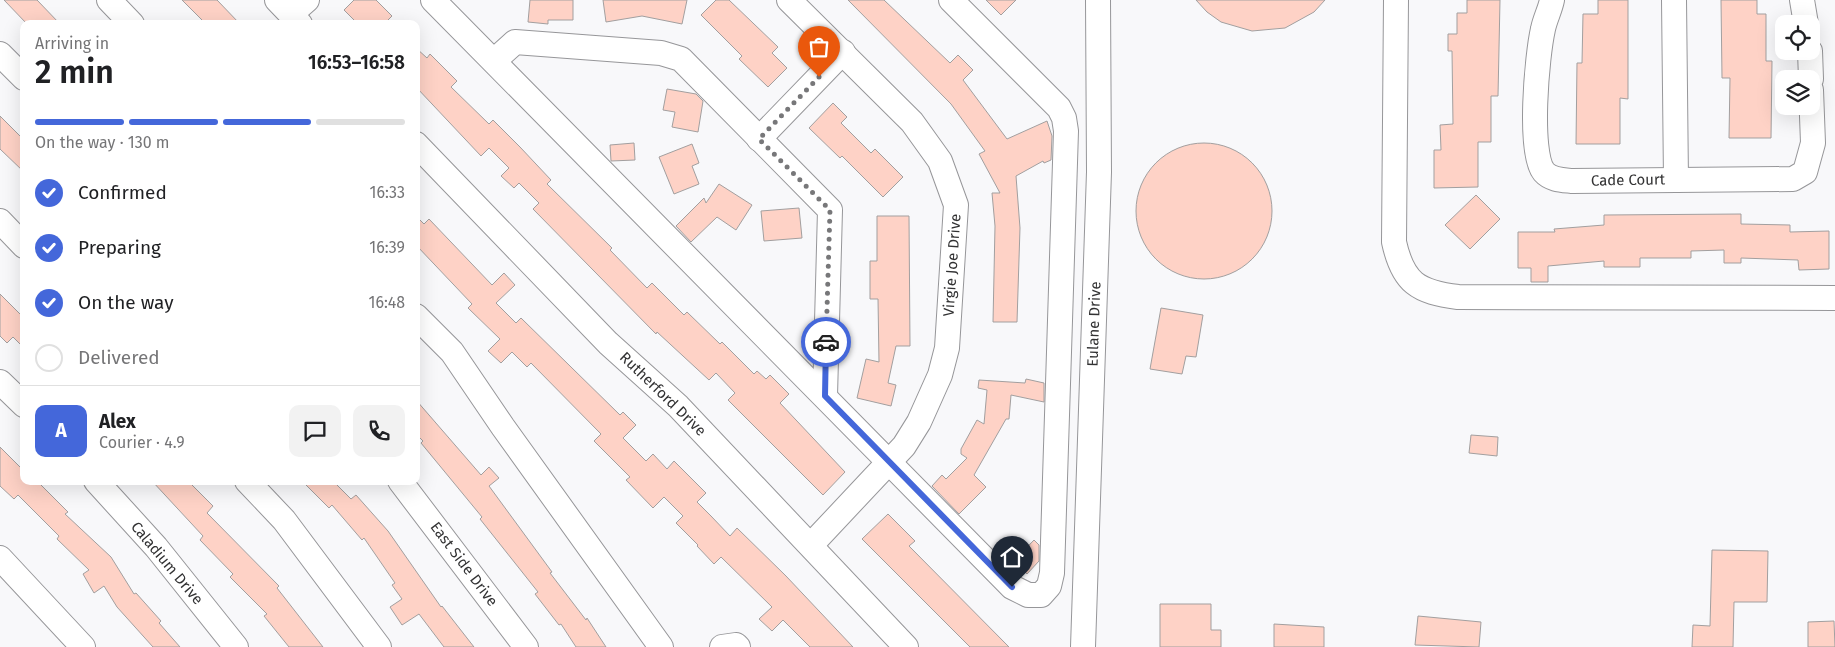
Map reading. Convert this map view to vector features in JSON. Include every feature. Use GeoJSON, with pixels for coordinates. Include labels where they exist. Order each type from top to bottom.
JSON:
{"type":"FeatureCollection","features":[{"type":"Feature","properties":{"kind":"street"},"geometry":{"type":"LineString","coordinates":[[109,0],[128,20]]}},
{"type":"Feature","properties":{"kind":"street"},"geometry":{"type":"LineString","coordinates":[[433,0],[890,461],[1012,587],[1028,596],[1041,595],[1049,586],[1052,573],[1066,131],[1064,118],[1059,108],[951,0]]}},
{"type":"Feature","properties":{"kind":"street","name":"Virgie Joe Drive"},"geometry":{"type":"LineString","coordinates":[[789,0],[912,122],[940,161],[956,205],[947,348],[940,375],[919,422],[904,446],[811,545]]}},
{"type":"Feature","properties":{"kind":"street","name":"Eulane Drive"},"geometry":{"type":"LineString","coordinates":[[1083,647],[1099,172],[1098,0]]}},
{"type":"Feature","properties":{"kind":"street"},"geometry":{"type":"LineString","coordinates":[[1396,0],[1394,242],[1403,269],[1423,290],[1458,297],[1835,298]]}},
{"type":"Feature","properties":{"kind":"street","name":"Cade Court"},"geometry":{"type":"LineString","coordinates":[[1552,0],[1543,28],[1538,57],[1535,131],[1537,153],[1542,171],[1549,177],[1572,181],[1794,179],[1805,172],[1813,143],[1812,115]]}},
{"type":"Feature","properties":{"kind":"street"},"geometry":{"type":"LineString","coordinates":[[1674,0],[1676,180]]}},
{"type":"Feature","properties":{"kind":"street"},"geometry":{"type":"LineString","coordinates":[[1802,0],[1804,15]]}},
{"type":"Feature","properties":{"kind":"street"},"geometry":{"type":"LineString","coordinates":[[494,61],[515,42],[660,53],[681,59],[830,210],[825,396]]}},
{"type":"Feature","properties":{"kind":"street"},"geometry":{"type":"LineString","coordinates":[[759,139],[843,52]]}},
{"type":"Feature","properties":{"kind":"street"},"geometry":{"type":"LineString","coordinates":[[0,54],[20,74]]}},
{"type":"Feature","properties":{"kind":"street","name":"Rutherford Drive"},"geometry":{"type":"LineString","coordinates":[[420,148],[608,343],[678,406],[906,647]]}},
{"type":"Feature","properties":{"kind":"street"},"geometry":{"type":"LineString","coordinates":[[0,221],[20,242]]}},
{"type":"Feature","properties":{"kind":"street"},"geometry":{"type":"LineString","coordinates":[[420,320],[452,352],[502,428],[661,647]]}},
{"type":"Feature","properties":{"kind":"street"},"geometry":{"type":"LineString","coordinates":[[0,382],[20,402]]}},
{"type":"Feature","properties":{"kind":"street","name":"Caladium Drive"},"geometry":{"type":"LineString","coordinates":[[100,485],[156,547],[236,647]]}},
{"type":"Feature","properties":{"kind":"street"},"geometry":{"type":"LineString","coordinates":[[251,485],[284,520],[378,647]]}},
{"type":"Feature","properties":{"kind":"street","name":"East Side Drive"},"geometry":{"type":"LineString","coordinates":[[403,485],[526,647]]}},
{"type":"Feature","properties":{"kind":"street"},"geometry":{"type":"LineString","coordinates":[[0,558],[83,647]]}},
{"type":"Feature","properties":{"kind":"street"},"geometry":{"type":"LineString","coordinates":[[722,647],[736,645],[738,647]]}},
{"type":"Feature","properties":{"kind":"building"},"geometry":{"type":"Polygon","coordinates":[[[4,0],[37,0],[56,20],[23,20],[4,0]]]}},
{"type":"Feature","properties":{"kind":"building"},"geometry":{"type":"Polygon","coordinates":[[[182,0],[217,0],[236,20],[202,20],[182,0]]]}},
{"type":"Feature","properties":{"kind":"building"},"geometry":{"type":"Polygon","coordinates":[[[354,0],[376,0],[392,16],[388,20],[354,20],[344,10],[354,0]]]}},
{"type":"Feature","properties":{"kind":"building"},"geometry":{"type":"Polygon","coordinates":[[[530,0],[573,0],[573,20],[548,20],[548,24],[528,22],[530,0]]]}},
{"type":"Feature","properties":{"kind":"building"},"geometry":{"type":"Polygon","coordinates":[[[603,0],[687,0],[682,24],[642,16],[606,22],[603,0]]]}},
{"type":"Feature","properties":{"kind":"building"},"geometry":{"type":"Polygon","coordinates":[[[716,0],[729,0],[778,47],[772,53],[787,68],[768,87],[739,59],[742,56],[701,15],[716,0]]]}},
{"type":"Feature","properties":{"kind":"building"},"geometry":{"type":"Polygon","coordinates":[[[848,0],[884,0],[950,63],[958,55],[973,70],[963,80],[1007,139],[1047,121],[1052,136],[1051,160],[1044,163],[1043,161],[1016,176],[1020,228],[1017,322],[993,322],[995,226],[992,193],[1000,193],[979,154],[985,151],[951,104],[848,0]]]}},
{"type":"Feature","properties":{"kind":"building"},"geometry":{"type":"Polygon","coordinates":[[[986,0],[1016,0],[1001,15],[986,0]]]}},
{"type":"Feature","properties":{"kind":"building"},"geometry":{"type":"Polygon","coordinates":[[[1196,0],[1325,0],[1314,12],[1285,28],[1252,31],[1221,22],[1207,12],[1196,0]]]}},
{"type":"Feature","properties":{"kind":"building"},"geometry":{"type":"Polygon","coordinates":[[[1467,0],[1500,0],[1498,96],[1491,96],[1491,142],[1478,142],[1478,187],[1434,188],[1434,150],[1441,150],[1440,125],[1453,124],[1452,51],[1448,51],[1448,34],[1457,34],[1457,13],[1467,13],[1467,0]]]}},
{"type":"Feature","properties":{"kind":"building"},"geometry":{"type":"Polygon","coordinates":[[[1598,0],[1628,0],[1628,99],[1620,98],[1620,144],[1576,144],[1577,63],[1582,63],[1583,14],[1598,14],[1598,0]]]}},
{"type":"Feature","properties":{"kind":"building"},"geometry":{"type":"Polygon","coordinates":[[[1721,0],[1757,0],[1757,14],[1766,14],[1766,61],[1772,61],[1771,138],[1729,138],[1730,78],[1722,78],[1721,0]]]}},
{"type":"Feature","properties":{"kind":"building"},"geometry":{"type":"Polygon","coordinates":[[[420,52],[427,58],[430,54],[457,81],[451,87],[489,124],[493,120],[520,147],[551,180],[547,184],[612,248],[610,250],[647,288],[652,283],[684,315],[687,312],[720,344],[722,342],[754,374],[757,371],[766,379],[770,375],[789,394],[780,403],[845,472],[823,495],[728,400],[735,393],[716,373],[709,380],[657,332],[656,334],[533,209],[539,203],[519,183],[514,188],[501,176],[509,168],[489,148],[481,156],[420,91],[420,52]]]}},
{"type":"Feature","properties":{"kind":"building"},"geometry":{"type":"Polygon","coordinates":[[[667,89],[696,94],[703,101],[698,132],[672,127],[675,112],[663,110],[667,89]]]}},
{"type":"Feature","properties":{"kind":"building"},"geometry":{"type":"Polygon","coordinates":[[[833,103],[847,117],[841,123],[871,153],[875,149],[903,177],[883,197],[842,156],[840,158],[809,128],[833,103]]]}},
{"type":"Feature","properties":{"kind":"building"},"geometry":{"type":"Polygon","coordinates":[[[0,116],[20,136],[20,168],[0,149],[0,116]]]}},
{"type":"Feature","properties":{"kind":"building"},"geometry":{"type":"Polygon","coordinates":[[[634,143],[635,160],[611,161],[610,145],[634,143]]]}},
{"type":"Feature","properties":{"kind":"building"},"geometry":{"type":"Polygon","coordinates":[[[1204,143],[1230,149],[1252,163],[1266,185],[1272,211],[1266,237],[1252,259],[1230,273],[1204,279],[1178,273],[1156,259],[1142,237],[1136,211],[1142,185],[1156,163],[1178,149],[1204,143]]]}},
{"type":"Feature","properties":{"kind":"building"},"geometry":{"type":"Polygon","coordinates":[[[692,144],[699,163],[692,166],[699,184],[674,194],[659,157],[692,144]]]}},
{"type":"Feature","properties":{"kind":"building"},"geometry":{"type":"Polygon","coordinates":[[[719,184],[752,205],[736,230],[717,217],[691,242],[676,226],[704,198],[706,203],[719,184]]]}},
{"type":"Feature","properties":{"kind":"building"},"geometry":{"type":"Polygon","coordinates":[[[1476,195],[1500,219],[1470,249],[1445,225],[1476,195]]]}},
{"type":"Feature","properties":{"kind":"building"},"geometry":{"type":"Polygon","coordinates":[[[799,208],[802,238],[764,241],[761,211],[799,208]]]}},
{"type":"Feature","properties":{"kind":"building"},"geometry":{"type":"Polygon","coordinates":[[[1741,214],[1741,224],[1790,225],[1790,232],[1829,231],[1829,269],[1799,270],[1798,260],[1741,258],[1741,263],[1724,263],[1724,250],[1691,251],[1691,258],[1640,258],[1640,267],[1604,267],[1604,261],[1548,266],[1548,282],[1531,282],[1531,268],[1518,268],[1518,232],[1555,232],[1554,229],[1604,225],[1604,215],[1741,214]]]}},
{"type":"Feature","properties":{"kind":"building"},"geometry":{"type":"Polygon","coordinates":[[[877,216],[909,216],[910,346],[896,346],[888,383],[896,385],[891,406],[857,398],[866,359],[879,362],[878,299],[870,299],[870,261],[877,261],[877,216]]]}},
{"type":"Feature","properties":{"kind":"building"},"geometry":{"type":"Polygon","coordinates":[[[429,219],[492,285],[504,273],[515,285],[496,303],[516,323],[521,318],[620,415],[623,412],[636,425],[623,438],[646,461],[653,454],[667,469],[674,461],[706,493],[697,502],[730,536],[737,528],[786,576],[853,647],[810,647],[783,620],[772,631],[759,619],[772,607],[721,557],[714,564],[676,523],[683,516],[664,497],[653,508],[626,480],[630,477],[594,441],[601,434],[531,363],[527,367],[512,352],[501,363],[488,351],[500,339],[468,308],[472,304],[420,249],[420,220],[424,224],[429,219]]]}},
{"type":"Feature","properties":{"kind":"building"},"geometry":{"type":"Polygon","coordinates":[[[0,294],[20,314],[20,344],[13,337],[7,343],[0,336],[0,294]]]}},
{"type":"Feature","properties":{"kind":"building"},"geometry":{"type":"Polygon","coordinates":[[[1161,308],[1203,315],[1196,357],[1186,356],[1182,374],[1150,369],[1161,308]]]}},
{"type":"Feature","properties":{"kind":"building"},"geometry":{"type":"Polygon","coordinates":[[[1026,379],[1044,383],[1044,402],[1011,395],[1009,419],[1006,419],[974,475],[986,487],[959,514],[932,486],[942,475],[946,479],[967,458],[961,454],[961,449],[977,420],[984,424],[987,390],[978,388],[979,380],[1025,383],[1026,379]]]}},
{"type":"Feature","properties":{"kind":"building"},"geometry":{"type":"Polygon","coordinates":[[[420,405],[481,475],[489,467],[499,478],[489,486],[552,572],[550,573],[586,620],[587,618],[606,647],[576,647],[561,624],[559,625],[535,594],[538,592],[480,519],[482,517],[421,443],[423,441],[420,438],[420,405]]]}},
{"type":"Feature","properties":{"kind":"building"},"geometry":{"type":"Polygon","coordinates":[[[1471,435],[1498,437],[1497,456],[1469,453],[1471,435]]]}},
{"type":"Feature","properties":{"kind":"building"},"geometry":{"type":"Polygon","coordinates":[[[0,447],[20,467],[20,485],[41,485],[68,512],[65,514],[111,557],[134,594],[136,593],[161,621],[159,623],[180,647],[153,647],[117,607],[104,586],[94,593],[83,574],[89,570],[57,539],[59,536],[18,495],[14,499],[0,486],[0,447]]]}},
{"type":"Feature","properties":{"kind":"building"},"geometry":{"type":"Polygon","coordinates":[[[156,485],[192,485],[213,506],[207,513],[279,586],[277,588],[323,647],[289,647],[264,616],[267,614],[230,577],[233,574],[200,540],[203,536],[156,485]]]}},
{"type":"Feature","properties":{"kind":"building"},"geometry":{"type":"Polygon","coordinates":[[[306,485],[337,485],[351,499],[356,495],[388,531],[441,607],[474,647],[444,647],[419,614],[402,625],[390,607],[402,599],[392,585],[395,583],[364,538],[362,540],[332,505],[329,508],[306,485]]]}},
{"type":"Feature","properties":{"kind":"building"},"geometry":{"type":"Polygon","coordinates":[[[888,514],[915,541],[909,546],[1009,647],[970,647],[862,539],[888,514]]]}},
{"type":"Feature","properties":{"kind":"building"},"geometry":{"type":"Polygon","coordinates":[[[1034,540],[1039,545],[1039,561],[1027,574],[1014,561],[1034,540]]]}},
{"type":"Feature","properties":{"kind":"building"},"geometry":{"type":"Polygon","coordinates":[[[1712,550],[1768,551],[1767,602],[1734,602],[1733,647],[1692,647],[1693,625],[1710,626],[1712,550]]]}},
{"type":"Feature","properties":{"kind":"building"},"geometry":{"type":"Polygon","coordinates":[[[1160,604],[1211,604],[1211,630],[1221,630],[1221,647],[1160,647],[1160,604]]]}},
{"type":"Feature","properties":{"kind":"building"},"geometry":{"type":"Polygon","coordinates":[[[1418,616],[1481,622],[1479,647],[1415,645],[1418,616]]]}},
{"type":"Feature","properties":{"kind":"building"},"geometry":{"type":"Polygon","coordinates":[[[1834,621],[1835,647],[1808,647],[1808,622],[1834,621]]]}},
{"type":"Feature","properties":{"kind":"building"},"geometry":{"type":"Polygon","coordinates":[[[1274,624],[1324,627],[1324,647],[1274,647],[1274,624]]]}},
{"type":"Feature","properties":{"kind":"way so far"},"geometry":{"type":"LineString","coordinates":[[819,77],[759,139],[830,210],[826,342]]}},
{"type":"Feature","properties":{"kind":"route"},"geometry":{"type":"LineString","coordinates":[[826,342],[825,396],[1012,587]]}}]}
